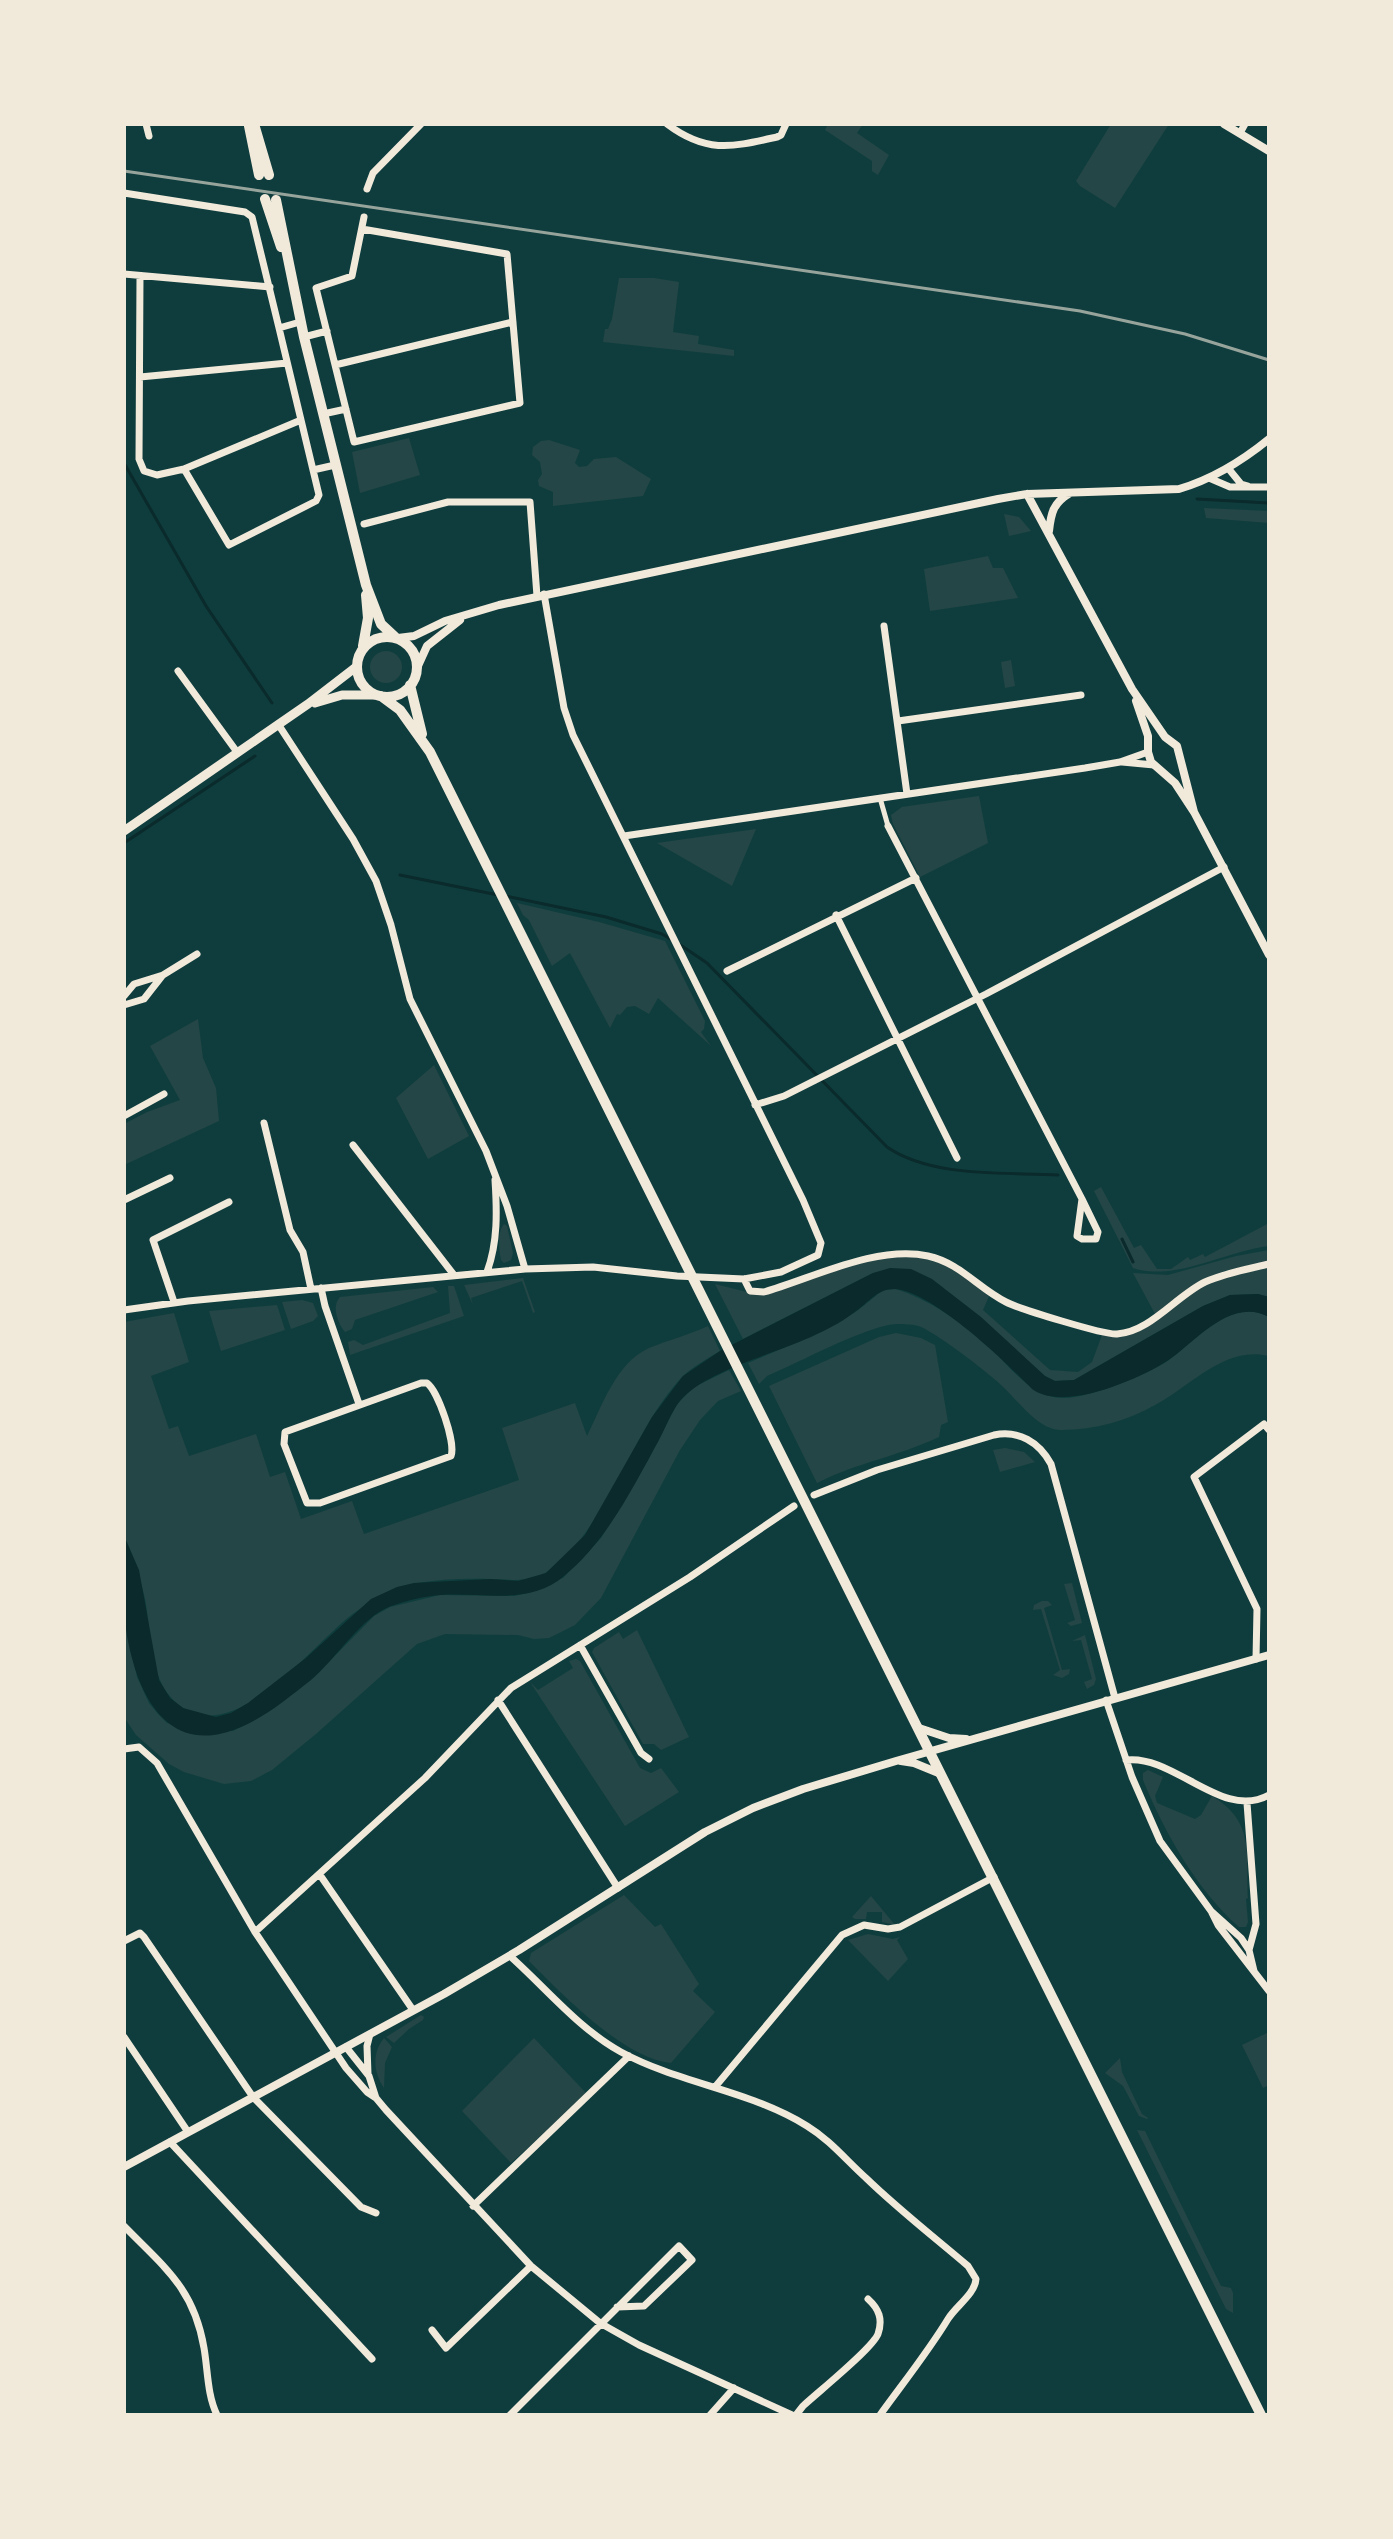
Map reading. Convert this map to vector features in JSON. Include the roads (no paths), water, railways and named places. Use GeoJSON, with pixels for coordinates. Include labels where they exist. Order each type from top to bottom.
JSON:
{"type":"FeatureCollection","features":[{"type":"Feature","properties":{"kind":"main road"},"geometry":{"type":"LineString","coordinates":[[251,124],[264,175]]}},
{"type":"Feature","properties":{"kind":"main road"},"geometry":{"type":"LineString","coordinates":[[270,200],[366,585],[381,624],[411,649],[417,668],[410,685],[397,695],[342,695],[308,704]]}},
{"type":"Feature","properties":{"kind":"main road"},"geometry":{"type":"LineString","coordinates":[[366,585],[366,637],[356,667],[362,685],[400,710],[424,740]]}},
{"type":"Feature","properties":{"kind":"main road"},"geometry":{"type":"LineString","coordinates":[[361,650],[376,638],[396,638]]}},
{"type":"Feature","properties":{"kind":"main road"},"geometry":{"type":"LineString","coordinates":[[124,831],[308,704],[356,667]]}},
{"type":"Feature","properties":{"kind":"main road"},"geometry":{"type":"LineString","coordinates":[[410,685],[424,740],[1261,2415]]}},
{"type":"Feature","properties":{"kind":"street"},"geometry":{"type":"LineString","coordinates":[[146,124],[149,136]]}},
{"type":"Feature","properties":{"kind":"street"},"geometry":{"type":"LineString","coordinates":[[367,189],[373,173],[421,124]]}},
{"type":"Feature","properties":{"kind":"street"},"geometry":{"type":"LineString","coordinates":[[667,124],[690,139],[715,146],[735,146],[777,137],[786,124]]}},
{"type":"Feature","properties":{"kind":"street"},"geometry":{"type":"LineString","coordinates":[[1240,133],[1245,124]]}},
{"type":"Feature","properties":{"kind":"street"},"geometry":{"type":"LineString","coordinates":[[1228,125],[1269,151]]}},
{"type":"Feature","properties":{"kind":"street"},"geometry":{"type":"LineString","coordinates":[[124,193],[245,212],[252,217],[319,495],[316,501],[229,545],[184,469]]}},
{"type":"Feature","properties":{"kind":"street"},"geometry":{"type":"LineString","coordinates":[[362,229],[507,254],[520,403],[354,442],[316,288],[352,276],[364,217]]}},
{"type":"Feature","properties":{"kind":"street"},"geometry":{"type":"LineString","coordinates":[[124,274],[270,287]]}},
{"type":"Feature","properties":{"kind":"street"},"geometry":{"type":"LineString","coordinates":[[140,276],[140,465],[144,471],[157,475],[184,469],[301,420]]}},
{"type":"Feature","properties":{"kind":"street"},"geometry":{"type":"LineString","coordinates":[[279,328],[300,322]]}},
{"type":"Feature","properties":{"kind":"street"},"geometry":{"type":"LineString","coordinates":[[335,365],[513,322]]}},
{"type":"Feature","properties":{"kind":"street"},"geometry":{"type":"LineString","coordinates":[[304,337],[327,331]]}},
{"type":"Feature","properties":{"kind":"street"},"geometry":{"type":"LineString","coordinates":[[140,377],[287,363]]}},
{"type":"Feature","properties":{"kind":"street"},"geometry":{"type":"LineString","coordinates":[[323,414],[346,409]]}},
{"type":"Feature","properties":{"kind":"street"},"geometry":{"type":"LineString","coordinates":[[396,638],[414,636],[470,613],[540,595],[1027,494],[1167,491],[1209,478],[1269,439]]}},
{"type":"Feature","properties":{"kind":"street"},"geometry":{"type":"LineString","coordinates":[[313,470],[335,465]]}},
{"type":"Feature","properties":{"kind":"street"},"geometry":{"type":"LineString","coordinates":[[1228,468],[1241,484],[1250,486]]}},
{"type":"Feature","properties":{"kind":"street"},"geometry":{"type":"LineString","coordinates":[[1209,478],[1230,487],[1269,487]]}},
{"type":"Feature","properties":{"kind":"street"},"geometry":{"type":"LineString","coordinates":[[1049,532],[1051,513],[1056,504],[1074,491]]}},
{"type":"Feature","properties":{"kind":"street"},"geometry":{"type":"LineString","coordinates":[[1027,494],[1132,689],[1165,737],[1177,746],[1173,762],[1194,812]]}},
{"type":"Feature","properties":{"kind":"street"},"geometry":{"type":"LineString","coordinates":[[124,1310],[174,1302],[525,1269],[593,1267],[744,1279],[800,1265],[815,1258],[821,1248],[803,1200],[570,726],[540,595],[530,502],[448,502],[364,524]]}},
{"type":"Feature","properties":{"kind":"street"},"geometry":{"type":"LineString","coordinates":[[417,668],[427,646],[470,613]]}},
{"type":"Feature","properties":{"kind":"street"},"geometry":{"type":"LineString","coordinates":[[884,626],[907,794]]}},
{"type":"Feature","properties":{"kind":"street"},"geometry":{"type":"LineString","coordinates":[[178,671],[237,752]]}},
{"type":"Feature","properties":{"kind":"street"},"geometry":{"type":"LineString","coordinates":[[1132,689],[1148,736],[1148,749],[1156,766],[1175,783],[1194,812],[1269,955]]}},
{"type":"Feature","properties":{"kind":"street"},"geometry":{"type":"LineString","coordinates":[[898,721],[1081,695]]}},
{"type":"Feature","properties":{"kind":"street"},"geometry":{"type":"LineString","coordinates":[[278,724],[353,839],[376,881],[410,999],[494,1171],[525,1269]]}},
{"type":"Feature","properties":{"kind":"street"},"geometry":{"type":"LineString","coordinates":[[1120,762],[1148,749],[1156,739],[1165,737]]}},
{"type":"Feature","properties":{"kind":"street"},"geometry":{"type":"LineString","coordinates":[[624,836],[1120,762],[1156,766],[1173,762]]}},
{"type":"Feature","properties":{"kind":"street"},"geometry":{"type":"LineString","coordinates":[[880,798],[888,826],[1082,1199],[1098,1232],[1096,1239],[1077,1236],[1082,1199]]}},
{"type":"Feature","properties":{"kind":"street"},"geometry":{"type":"LineString","coordinates":[[755,1105],[784,1096],[977,999],[1224,867]]}},
{"type":"Feature","properties":{"kind":"street"},"geometry":{"type":"LineString","coordinates":[[727,971],[916,878]]}},
{"type":"Feature","properties":{"kind":"street"},"geometry":{"type":"LineString","coordinates":[[836,915],[957,1158]]}},
{"type":"Feature","properties":{"kind":"street"},"geometry":{"type":"LineString","coordinates":[[124,996],[134,984],[163,975],[197,954]]}},
{"type":"Feature","properties":{"kind":"street"},"geometry":{"type":"LineString","coordinates":[[124,1005],[144,999],[163,975]]}},
{"type":"Feature","properties":{"kind":"street"},"geometry":{"type":"LineString","coordinates":[[124,1116],[164,1094]]}},
{"type":"Feature","properties":{"kind":"street"},"geometry":{"type":"LineString","coordinates":[[264,1123],[290,1230],[303,1252],[311,1289]]}},
{"type":"Feature","properties":{"kind":"street"},"geometry":{"type":"LineString","coordinates":[[353,1145],[454,1275]]}},
{"type":"Feature","properties":{"kind":"street"},"geometry":{"type":"LineString","coordinates":[[487,1272],[493,1255],[496,1227],[494,1171]]}},
{"type":"Feature","properties":{"kind":"street"},"geometry":{"type":"LineString","coordinates":[[124,1200],[170,1178]]}},
{"type":"Feature","properties":{"kind":"street"},"geometry":{"type":"LineString","coordinates":[[174,1302],[153,1240],[229,1202]]}},
{"type":"Feature","properties":{"kind":"street"},"geometry":{"type":"LineString","coordinates":[[744,1279],[750,1291],[764,1292],[844,1265],[902,1254],[928,1256],[963,1271],[1007,1302],[1118,1334],[1139,1326],[1206,1282],[1269,1264]]}},
{"type":"Feature","properties":{"kind":"street"},"geometry":{"type":"LineString","coordinates":[[321,1288],[359,1404]]}},
{"type":"Feature","properties":{"kind":"street"},"geometry":{"type":"LineString","coordinates":[[427,1383],[435,1391],[453,1445],[451,1456],[320,1503],[307,1503],[284,1444],[285,1432],[359,1404],[427,1383]]}},
{"type":"Feature","properties":{"kind":"street"},"geometry":{"type":"LineString","coordinates":[[1256,1659],[1257,1609],[1194,1477],[1264,1424],[1269,1430]]}},
{"type":"Feature","properties":{"kind":"street"},"geometry":{"type":"LineString","coordinates":[[814,1495],[877,1470],[994,1435],[1014,1434],[1043,1451],[1051,1464],[1126,1760],[1160,1841],[1218,1925],[1269,1991]]}},
{"type":"Feature","properties":{"kind":"street"},"geometry":{"type":"LineString","coordinates":[[255,1932],[425,1778],[498,1700],[522,1680],[690,1577],[794,1506]]}},
{"type":"Feature","properties":{"kind":"street"},"geometry":{"type":"LineString","coordinates":[[580,1645],[641,1753],[649,1759]]}},
{"type":"Feature","properties":{"kind":"street"},"geometry":{"type":"LineString","coordinates":[[124,2167],[510,1956],[705,1832],[753,1808],[790,1793],[896,1761],[1269,1655]]}},
{"type":"Feature","properties":{"kind":"street"},"geometry":{"type":"LineString","coordinates":[[498,1700],[618,1888]]}},
{"type":"Feature","properties":{"kind":"street"},"geometry":{"type":"LineString","coordinates":[[919,1728],[949,1738],[970,1740]]}},
{"type":"Feature","properties":{"kind":"street"},"geometry":{"type":"LineString","coordinates":[[124,1749],[139,1747],[151,1755],[255,1932],[346,2068],[531,2266],[600,2323],[639,2345],[794,2415],[873,2342],[880,2318],[876,2306],[868,2299]]}},
{"type":"Feature","properties":{"kind":"street"},"geometry":{"type":"LineString","coordinates":[[1126,1760],[1147,1762],[1228,1798],[1247,1803],[1269,1795]]}},
{"type":"Feature","properties":{"kind":"street"},"geometry":{"type":"LineString","coordinates":[[896,1761],[914,1763],[943,1775]]}},
{"type":"Feature","properties":{"kind":"street"},"geometry":{"type":"LineString","coordinates":[[1247,1803],[1256,1924],[1249,1950]]}},
{"type":"Feature","properties":{"kind":"street"},"geometry":{"type":"LineString","coordinates":[[320,1875],[413,2010]]}},
{"type":"Feature","properties":{"kind":"street"},"geometry":{"type":"LineString","coordinates":[[715,2087],[842,1935],[864,1925],[888,1929],[900,1927],[994,1877]]}},
{"type":"Feature","properties":{"kind":"street"},"geometry":{"type":"LineString","coordinates":[[1211,1911],[1241,1938],[1249,1950],[1254,1971]]}},
{"type":"Feature","properties":{"kind":"street"},"geometry":{"type":"LineString","coordinates":[[124,1941],[140,1933],[253,2097],[361,2207],[376,2213]]}},
{"type":"Feature","properties":{"kind":"street"},"geometry":{"type":"LineString","coordinates":[[510,1956],[589,2028],[629,2056],[780,2111],[823,2137],[866,2179],[973,2272],[976,2279],[974,2289],[962,2299],[942,2332],[880,2415]]}},
{"type":"Feature","properties":{"kind":"street"},"geometry":{"type":"LineString","coordinates":[[370,2034],[367,2046],[369,2076],[376,2098]]}},
{"type":"Feature","properties":{"kind":"street"},"geometry":{"type":"LineString","coordinates":[[124,2037],[188,2132]]}},
{"type":"Feature","properties":{"kind":"street"},"geometry":{"type":"LineString","coordinates":[[346,2047],[369,2076]]}},
{"type":"Feature","properties":{"kind":"street"},"geometry":{"type":"LineString","coordinates":[[473,2206],[629,2056]]}},
{"type":"Feature","properties":{"kind":"street"},"geometry":{"type":"LineString","coordinates":[[170,2142],[372,2359]]}},
{"type":"Feature","properties":{"kind":"street"},"geometry":{"type":"LineString","coordinates":[[124,2226],[174,2275],[192,2303],[217,2415]]}},
{"type":"Feature","properties":{"kind":"street"},"geometry":{"type":"LineString","coordinates":[[510,2415],[600,2323],[679,2246],[692,2260],[644,2306],[617,2307]]}},
{"type":"Feature","properties":{"kind":"street"},"geometry":{"type":"LineString","coordinates":[[432,2330],[446,2348],[531,2266]]}},
{"type":"Feature","properties":{"kind":"street"},"geometry":{"type":"LineString","coordinates":[[710,2415],[734,2388]]}},
{"type":"Feature","properties":{"kind":"waterway"},"geometry":{"type":"LineString","coordinates":[[124,463],[206,606],[272,703]]}},
{"type":"Feature","properties":{"kind":"waterway"},"geometry":{"type":"LineString","coordinates":[[1197,499],[1269,503]]}},
{"type":"Feature","properties":{"kind":"waterway"},"geometry":{"type":"LineString","coordinates":[[124,843],[255,756]]}},
{"type":"Feature","properties":{"kind":"waterway"},"geometry":{"type":"LineString","coordinates":[[400,875],[498,895]]}},
{"type":"Feature","properties":{"kind":"waterway"},"geometry":{"type":"LineString","coordinates":[[506,896],[606,917],[672,940]]}},
{"type":"Feature","properties":{"kind":"waterway"},"geometry":{"type":"LineString","coordinates":[[679,944],[707,963],[887,1147],[905,1157],[947,1169],[1058,1175]]}},
{"type":"Feature","properties":{"kind":"waterway"},"geometry":{"type":"LineString","coordinates":[[1122,1239],[1133,1262]]}},
{"type":"Feature","properties":{"kind":"railway"},"geometry":{"type":"LineString","coordinates":[[124,171],[1080,311],[1185,334],[1269,360]]}}]}
